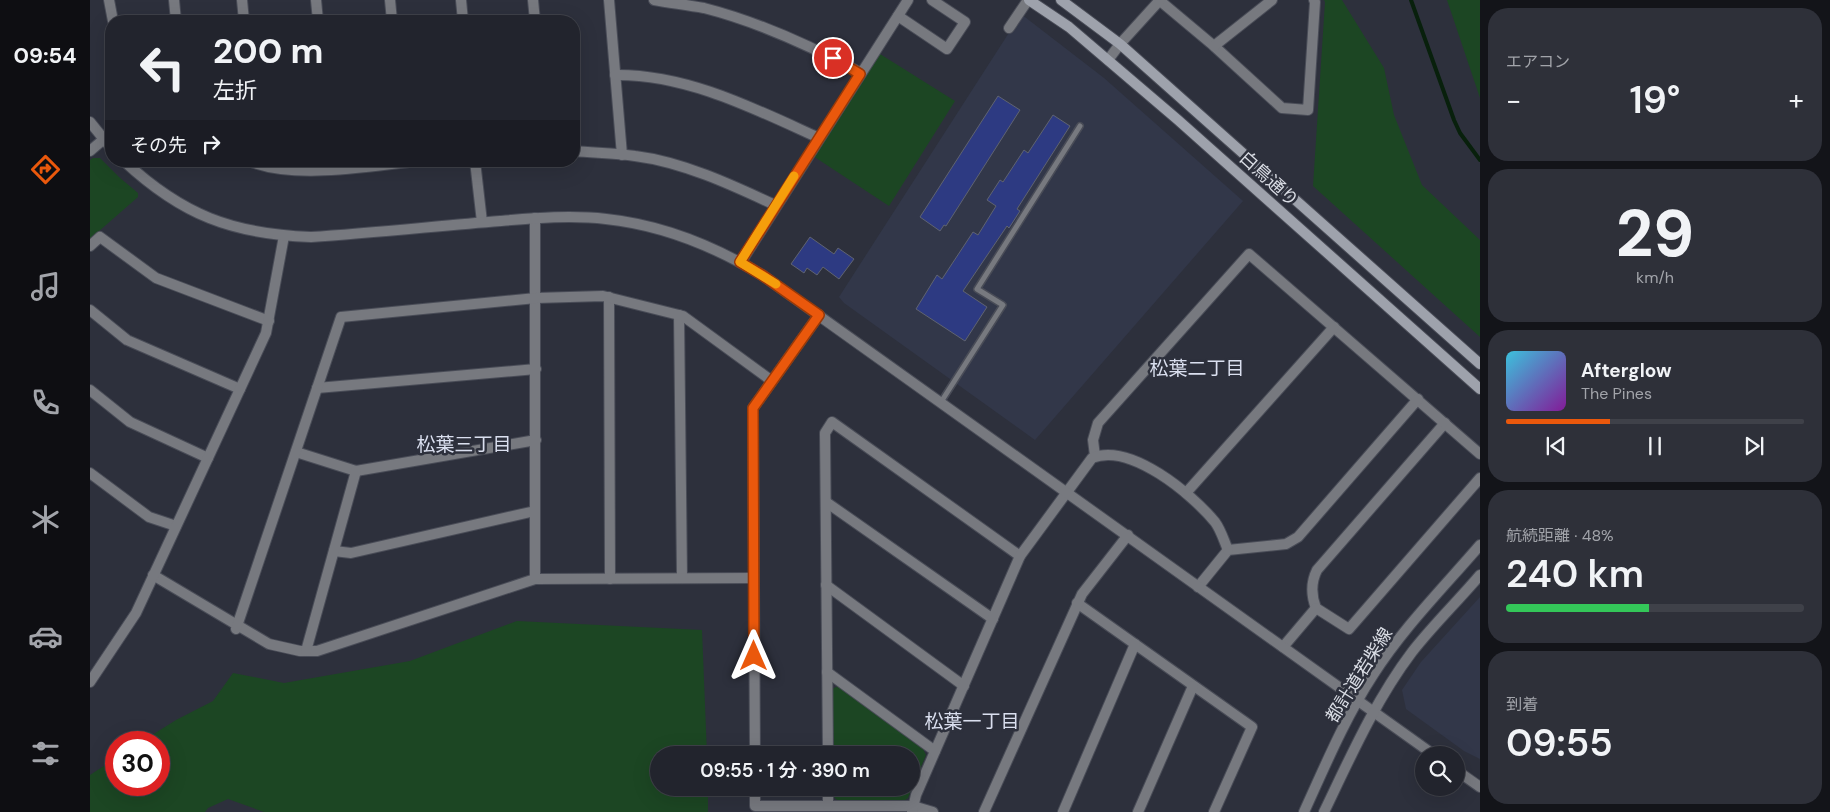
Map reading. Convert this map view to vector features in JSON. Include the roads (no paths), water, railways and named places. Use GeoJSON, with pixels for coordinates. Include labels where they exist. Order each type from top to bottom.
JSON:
{"type":"FeatureCollection","features":[{"type":"Feature","properties":{"kind":"main road","name":"白鳥通り"},"geometry":{"type":"LineString","coordinates":[[1028,0],[1069,27],[1178,120],[1480,389]]}},
{"type":"Feature","properties":{"kind":"main road","name":"白鳥通り"},"geometry":{"type":"LineString","coordinates":[[1062,0],[1120,44],[1480,364]]}},
{"type":"Feature","properties":{"kind":"street"},"geometry":{"type":"LineString","coordinates":[[109,0],[113,15]]}},
{"type":"Feature","properties":{"kind":"street"},"geometry":{"type":"LineString","coordinates":[[174,0],[175,15]]}},
{"type":"Feature","properties":{"kind":"street"},"geometry":{"type":"LineString","coordinates":[[242,0],[243,15]]}},
{"type":"Feature","properties":{"kind":"street"},"geometry":{"type":"LineString","coordinates":[[316,0],[317,15]]}},
{"type":"Feature","properties":{"kind":"street"},"geometry":{"type":"LineString","coordinates":[[390,0],[391,15]]}},
{"type":"Feature","properties":{"kind":"street"},"geometry":{"type":"LineString","coordinates":[[461,0],[462,15]]}},
{"type":"Feature","properties":{"kind":"street"},"geometry":{"type":"LineString","coordinates":[[532,0],[534,15]]}},
{"type":"Feature","properties":{"kind":"street"},"geometry":{"type":"LineString","coordinates":[[609,0],[622,155]]}},
{"type":"Feature","properties":{"kind":"street"},"geometry":{"type":"LineString","coordinates":[[654,0],[704,8],[747,21],[819,51],[860,74]]}},
{"type":"Feature","properties":{"kind":"street"},"geometry":{"type":"LineString","coordinates":[[740,262],[907,0]]}},
{"type":"Feature","properties":{"kind":"street"},"geometry":{"type":"LineString","coordinates":[[898,16],[946,49],[965,22],[932,0]]}},
{"type":"Feature","properties":{"kind":"street"},"geometry":{"type":"LineString","coordinates":[[1009,28],[1028,0]]}},
{"type":"Feature","properties":{"kind":"street"},"geometry":{"type":"LineString","coordinates":[[1108,60],[1159,0],[1214,46],[1282,108],[1308,110],[1314,0]]}},
{"type":"Feature","properties":{"kind":"street"},"geometry":{"type":"LineString","coordinates":[[1214,46],[1272,0]]}},
{"type":"Feature","properties":{"kind":"street"},"geometry":{"type":"LineString","coordinates":[[615,75],[633,75],[711,92],[819,138]]}},
{"type":"Feature","properties":{"kind":"street"},"geometry":{"type":"LineString","coordinates":[[90,122],[105,134]]}},
{"type":"Feature","properties":{"kind":"street"},"geometry":{"type":"LineString","coordinates":[[90,152],[105,138]]}},
{"type":"Feature","properties":{"kind":"street"},"geometry":{"type":"LineString","coordinates":[[580,152],[636,156],[669,163],[707,176],[776,205]]}},
{"type":"Feature","properties":{"kind":"street"},"geometry":{"type":"LineString","coordinates":[[131,167],[154,187],[181,205],[200,214],[239,229],[284,236],[327,236],[535,218],[587,217],[642,225],[680,235],[740,262],[762,275],[1421,746]]}},
{"type":"Feature","properties":{"kind":"street"},"geometry":{"type":"LineString","coordinates":[[270,167],[297,170],[318,167]]}},
{"type":"Feature","properties":{"kind":"street"},"geometry":{"type":"LineString","coordinates":[[477,167],[482,222]]}},
{"type":"Feature","properties":{"kind":"street"},"geometry":{"type":"LineString","coordinates":[[535,218],[535,579]]}},
{"type":"Feature","properties":{"kind":"street"},"geometry":{"type":"LineString","coordinates":[[90,682],[136,613],[266,333],[284,236]]}},
{"type":"Feature","properties":{"kind":"street"},"geometry":{"type":"LineString","coordinates":[[90,246],[100,237],[156,278],[269,322]]}},
{"type":"Feature","properties":{"kind":"street"},"geometry":{"type":"LineString","coordinates":[[1095,456],[1093,440],[1098,423],[1249,254],[1480,454]]}},
{"type":"Feature","properties":{"kind":"street"},"geometry":{"type":"LineString","coordinates":[[237,627],[341,317],[536,298],[604,296],[683,316],[772,381]]}},
{"type":"Feature","properties":{"kind":"street"},"geometry":{"type":"LineString","coordinates":[[608,297],[610,579]]}},
{"type":"Feature","properties":{"kind":"street"},"geometry":{"type":"LineString","coordinates":[[90,310],[126,340],[240,389]]}},
{"type":"Feature","properties":{"kind":"street"},"geometry":{"type":"LineString","coordinates":[[679,315],[682,578]]}},
{"type":"Feature","properties":{"kind":"street"},"geometry":{"type":"LineString","coordinates":[[755,746],[753,408],[819,315]]}},
{"type":"Feature","properties":{"kind":"street"},"geometry":{"type":"LineString","coordinates":[[1186,493],[1334,327]]}},
{"type":"Feature","properties":{"kind":"street"},"geometry":{"type":"LineString","coordinates":[[317,388],[536,370]]}},
{"type":"Feature","properties":{"kind":"street"},"geometry":{"type":"LineString","coordinates":[[90,390],[130,422],[208,458]]}},
{"type":"Feature","properties":{"kind":"street"},"geometry":{"type":"LineString","coordinates":[[1198,588],[1228,550],[1286,544],[1298,538],[1418,399]]}},
{"type":"Feature","properties":{"kind":"street"},"geometry":{"type":"LineString","coordinates":[[828,746],[825,433],[832,422],[1020,556]]}},
{"type":"Feature","properties":{"kind":"street"},"geometry":{"type":"LineString","coordinates":[[1445,423],[1317,570],[1313,578],[1312,588],[1316,608],[1348,629],[1480,478]]}},
{"type":"Feature","properties":{"kind":"street"},"geometry":{"type":"LineString","coordinates":[[296,452],[356,471],[536,440]]}},
{"type":"Feature","properties":{"kind":"street"},"geometry":{"type":"LineString","coordinates":[[913,809],[916,795],[1020,556],[1087,463],[1095,456],[1105,454],[1133,460],[1157,472],[1186,493],[1216,524],[1228,550]]}},
{"type":"Feature","properties":{"kind":"street"},"geometry":{"type":"LineString","coordinates":[[306,651],[356,471]]}},
{"type":"Feature","properties":{"kind":"street"},"geometry":{"type":"LineString","coordinates":[[90,473],[149,517],[176,526]]}},
{"type":"Feature","properties":{"kind":"street"},"geometry":{"type":"LineString","coordinates":[[826,502],[993,619]]}},
{"type":"Feature","properties":{"kind":"street"},"geometry":{"type":"LineString","coordinates":[[334,551],[351,553],[535,511]]}},
{"type":"Feature","properties":{"kind":"street"},"geometry":{"type":"LineString","coordinates":[[984,812],[1082,594],[1128,535]]}},
{"type":"Feature","properties":{"kind":"street","name":"都計道若柴線"},"geometry":{"type":"LineString","coordinates":[[1304,812],[1358,700],[1398,640],[1480,545]]}},
{"type":"Feature","properties":{"kind":"street"},"geometry":{"type":"LineString","coordinates":[[154,575],[237,627],[269,644],[306,651],[317,651],[535,579],[754,578]]}},
{"type":"Feature","properties":{"kind":"street","name":"都計道若柴線"},"geometry":{"type":"LineString","coordinates":[[1324,812],[1357,742],[1412,652],[1480,576]]}},
{"type":"Feature","properties":{"kind":"street"},"geometry":{"type":"LineString","coordinates":[[826,585],[964,686]]}},
{"type":"Feature","properties":{"kind":"street"},"geometry":{"type":"LineString","coordinates":[[1078,604],[1252,727],[1214,812]]}},
{"type":"Feature","properties":{"kind":"street"},"geometry":{"type":"LineString","coordinates":[[1282,647],[1316,608]]}},
{"type":"Feature","properties":{"kind":"street"},"geometry":{"type":"LineString","coordinates":[[1062,812],[1135,644]]}},
{"type":"Feature","properties":{"kind":"street"},"geometry":{"type":"LineString","coordinates":[[827,672],[935,751]]}},
{"type":"Feature","properties":{"kind":"street"},"geometry":{"type":"LineString","coordinates":[[1138,812],[1193,686]]}},
{"type":"Feature","properties":{"kind":"street"},"geometry":{"type":"LineString","coordinates":[[1465,776],[1480,786]]}},
{"type":"Feature","properties":{"kind":"street"},"geometry":{"type":"LineString","coordinates":[[755,796],[755,806],[828,806],[913,809],[932,812]]}},
{"type":"Feature","properties":{"kind":"street"},"geometry":{"type":"LineString","coordinates":[[828,796],[828,806]]}},
{"type":"Feature","properties":{"kind":"lane"},"geometry":{"type":"LineString","coordinates":[[941,402],[1003,306],[977,289],[1080,126]]}},
{"type":"Feature","properties":{"kind":"waterway"},"geometry":{"type":"LineString","coordinates":[[1411,0],[1454,120],[1460,133],[1480,160]]}},
{"type":"Feature","properties":{"kind":"district","name":"松葉二丁目"},"geometry":{"type":"Point","coordinates":[1197,368]}},
{"type":"Feature","properties":{"kind":"district","name":"松葉三丁目"},"geometry":{"type":"Point","coordinates":[464,444]}},
{"type":"Feature","properties":{"kind":"district","name":"松葉一丁目"},"geometry":{"type":"Point","coordinates":[972,721]}}]}
